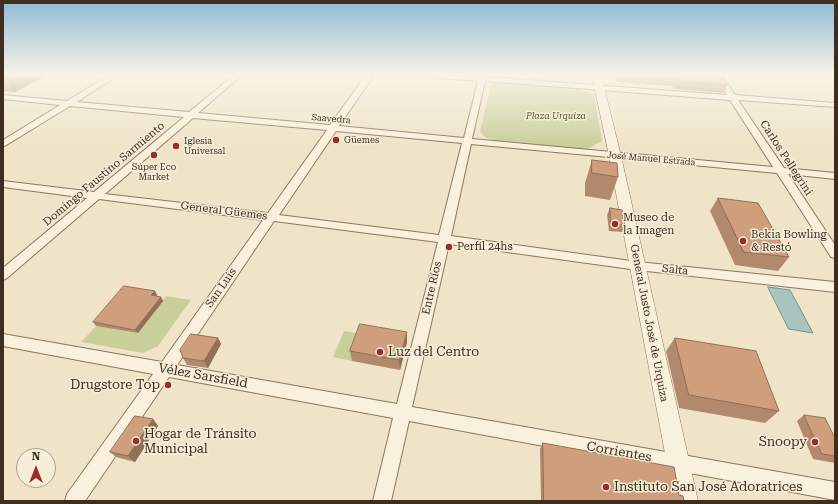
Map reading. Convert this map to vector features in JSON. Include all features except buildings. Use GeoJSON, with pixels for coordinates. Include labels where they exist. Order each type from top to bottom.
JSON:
{"type":"FeatureCollection","features":[{"type":"Feature","properties":{"kind":"street","name":"Saavedra"},"geometry":{"type":"LineString","coordinates":[[19,99],[467,141]]}},
{"type":"Feature","properties":{"kind":"street"},"geometry":{"type":"LineString","coordinates":[[3,144],[75,99]]}},
{"type":"Feature","properties":{"kind":"street","name":"Domingo Faustino Sarmiento"},"geometry":{"type":"LineString","coordinates":[[3,275],[211,99]]}},
{"type":"Feature","properties":{"kind":"street","name":"San Luis"},"geometry":{"type":"LineString","coordinates":[[74,501],[353,99]]}},
{"type":"Feature","properties":{"kind":"street","name":"Entre Ríos"},"geometry":{"type":"LineString","coordinates":[[382,501],[478,99]]}},
{"type":"Feature","properties":{"kind":"street","name":"General Justo José de Urquiza"},"geometry":{"type":"LineString","coordinates":[[601,99],[615,156],[686,501]]}},
{"type":"Feature","properties":{"kind":"street","name":"Carlos Pellegrini"},"geometry":{"type":"LineString","coordinates":[[733,99],[835,254]]}},
{"type":"Feature","properties":{"kind":"street"},"geometry":{"type":"LineString","coordinates":[[752,99],[835,105]]}},
{"type":"Feature","properties":{"kind":"street","name":"José Manuel Estrada"},"geometry":{"type":"LineString","coordinates":[[467,141],[835,176]]}},
{"type":"Feature","properties":{"kind":"street","name":"General Güemes"},"geometry":{"type":"LineString","coordinates":[[3,184],[444,239]]}},
{"type":"Feature","properties":{"kind":"street","name":"Salta"},"geometry":{"type":"LineString","coordinates":[[444,239],[638,266],[835,287]]}},
{"type":"Feature","properties":{"kind":"street","name":"Vélez Sarsfield"},"geometry":{"type":"LineString","coordinates":[[3,340],[403,412]]}},
{"type":"Feature","properties":{"kind":"street","name":"Corrientes"},"geometry":{"type":"LineString","coordinates":[[403,412],[835,491]]}},
{"type":"Feature","properties":{"kind":"green space","name":"Plaza Urquiza"},"geometry":{"type":"Polygon","coordinates":[[[488,99],[595,99],[602,141],[587,149],[496,141],[485,137],[480,132],[488,99]]]}},
{"type":"Feature","properties":{"kind":"green space"},"geometry":{"type":"Polygon","coordinates":[[[166,296],[191,300],[158,346],[143,353],[81,342],[96,326],[138,333],[166,296]]]}},
{"type":"Feature","properties":{"kind":"green space"},"geometry":{"type":"Polygon","coordinates":[[[344,331],[362,334],[352,361],[333,357],[344,331]]]}},
{"type":"Feature","properties":{"kind":"water"},"geometry":{"type":"Polygon","coordinates":[[[768,287],[790,290],[813,333],[789,329],[768,287]]]}},
{"type":"Feature","properties":{"kind":"place","name":"Güemes"},"geometry":{"type":"Point","coordinates":[336,140]}},
{"type":"Feature","properties":{"kind":"place","name":"Iglesia Universal"},"geometry":{"type":"Point","coordinates":[176,146]}},
{"type":"Feature","properties":{"kind":"place","name":"Súper Eco Market"},"geometry":{"type":"Point","coordinates":[154,155]}},
{"type":"Feature","properties":{"kind":"place","name":"Museo de la Imagen"},"geometry":{"type":"Point","coordinates":[615,224]}},
{"type":"Feature","properties":{"kind":"place","name":"Bekia Bowling & Restó"},"geometry":{"type":"Point","coordinates":[743,241]}},
{"type":"Feature","properties":{"kind":"place","name":"Perfil 24hs"},"geometry":{"type":"Point","coordinates":[449,247]}},
{"type":"Feature","properties":{"kind":"place","name":"Luz del Centro"},"geometry":{"type":"Point","coordinates":[380,352]}},
{"type":"Feature","properties":{"kind":"place","name":"Drugstore Top"},"geometry":{"type":"Point","coordinates":[168,385]}},
{"type":"Feature","properties":{"kind":"place","name":"Hogar de Tránsito Municipal"},"geometry":{"type":"Point","coordinates":[136,441]}},
{"type":"Feature","properties":{"kind":"place","name":"Snoopy"},"geometry":{"type":"Point","coordinates":[815,442]}},
{"type":"Feature","properties":{"kind":"place","name":"Instituto San José Adoratrices"},"geometry":{"type":"Point","coordinates":[606,487]}}]}
